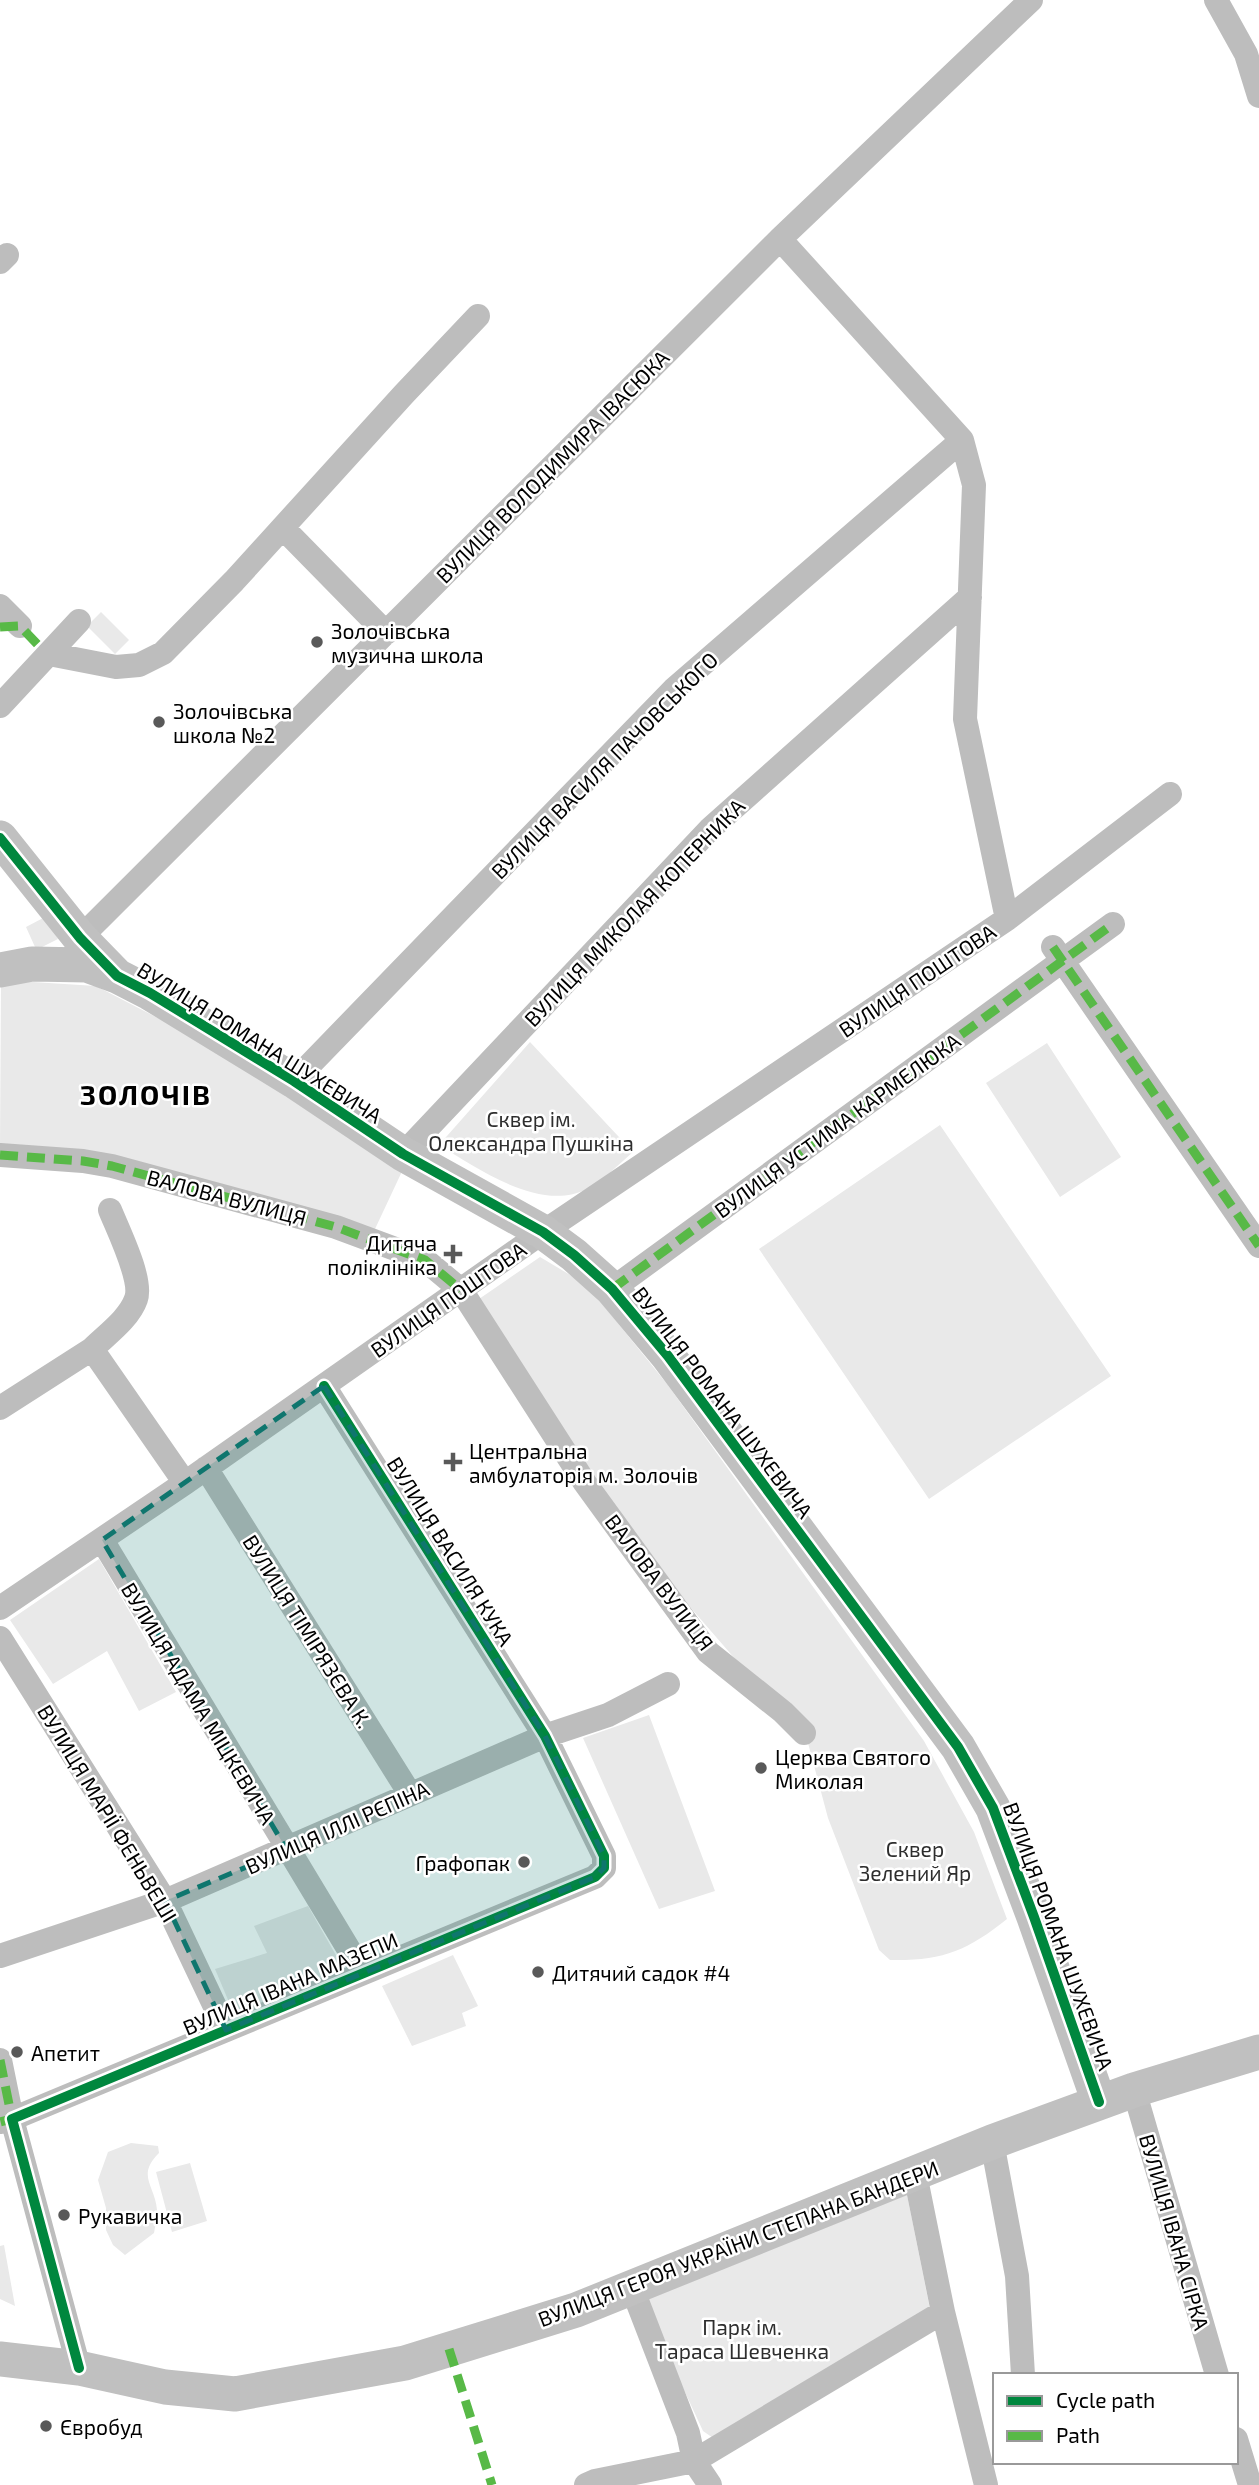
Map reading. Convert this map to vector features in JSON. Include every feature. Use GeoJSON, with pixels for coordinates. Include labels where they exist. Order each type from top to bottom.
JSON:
{"type":"FeatureCollection","features":[{"type":"Feature","properties":{"kind":"street","name":"ВУЛИЦЯ ВОЛОДИМИРА ІВАСЮКА"},"geometry":{"type":"LineString","coordinates":[[80,938],[780,239],[1031,0]]}},
{"type":"Feature","properties":{"kind":"street"},"geometry":{"type":"LineString","coordinates":[[1216,0],[1246,54],[1259,96]]}},
{"type":"Feature","properties":{"kind":"street"},"geometry":{"type":"LineString","coordinates":[[780,239],[962,440],[974,485],[965,719],[1007,919]]}},
{"type":"Feature","properties":{"kind":"street"},"geometry":{"type":"LineString","coordinates":[[49,654],[116,667],[139,665],[163,653],[283,528],[478,316]]}},
{"type":"Feature","properties":{"kind":"street","name":"ВУЛИЦЯ ВАСИЛЯ ПАЧОВСЬКОГО"},"geometry":{"type":"LineString","coordinates":[[294,1081],[674,689],[962,440]]}},
{"type":"Feature","properties":{"kind":"street"},"geometry":{"type":"LineString","coordinates":[[283,528],[386,633]]}},
{"type":"Feature","properties":{"kind":"street","name":"ВУЛИЦЯ МИКОЛАЯ КОПЕРНИКА"},"geometry":{"type":"LineString","coordinates":[[403,1154],[710,829],[970,597]]}},
{"type":"Feature","properties":{"kind":"street"},"geometry":{"type":"LineString","coordinates":[[0,606],[20,626]]}},
{"type":"Feature","properties":{"kind":"street"},"geometry":{"type":"LineString","coordinates":[[0,706],[79,621]]}},
{"type":"Feature","properties":{"kind":"street","name":"ВУЛИЦЯ ПОШТОВА"},"geometry":{"type":"LineString","coordinates":[[0,1608],[185,1483],[543,1232],[1007,919],[1170,794]]}},
{"type":"Feature","properties":{"kind":"street","name":"ВУЛИЦЯ РОМАНА ШУХЕВИЧА"},"geometry":{"type":"LineString","coordinates":[[0,838],[80,938],[117,976],[150,993],[294,1081],[403,1154],[543,1232],[612,1289],[668,1356],[958,1747],[993,1808],[1099,2102]]}},
{"type":"Feature","properties":{"kind":"street","name":"ВУЛИЦЯ УСТИМА КАРМЕЛЮКА"},"geometry":{"type":"LineString","coordinates":[[612,1289],[1057,954],[1113,924]]}},
{"type":"Feature","properties":{"kind":"street"},"geometry":{"type":"LineString","coordinates":[[1057,954],[1259,1246]]}},
{"type":"Feature","properties":{"kind":"street"},"geometry":{"type":"LineString","coordinates":[[0,970],[32,964],[87,965],[117,976]]}},
{"type":"Feature","properties":{"kind":"street","name":"ВАЛОВА ВУЛИЦЯ"},"geometry":{"type":"LineString","coordinates":[[0,1155],[83,1161],[112,1166],[337,1227],[425,1260],[461,1290],[585,1483],[708,1651],[783,1712],[804,1733]]}},
{"type":"Feature","properties":{"kind":"street"},"geometry":{"type":"LineString","coordinates":[[0,1408],[92,1349],[124,1317],[136,1299],[136,1280],[110,1210]]}},
{"type":"Feature","properties":{"kind":"street"},"geometry":{"type":"LineString","coordinates":[[92,1349],[185,1483]]}},
{"type":"Feature","properties":{"kind":"street","name":"ВУЛИЦЯ ВАСИЛЯ КУКА"},"geometry":{"type":"LineString","coordinates":[[324,1386],[545,1736],[604,1856],[604,1868],[595,1877]]}},
{"type":"Feature","properties":{"kind":"street","name":"ВУЛИЦЯ ТІМІРЯЗЄВА К."},"geometry":{"type":"LineString","coordinates":[[206,1468],[410,1794]]}},
{"type":"Feature","properties":{"kind":"street","name":"ВУЛИЦЯ АДАМА МІЦКЕВИЧА"},"geometry":{"type":"LineString","coordinates":[[102,1540],[363,1973]]}},
{"type":"Feature","properties":{"kind":"street","name":"ВУЛИЦЯ МАРІЇ ФЕНЬВЕШІ"},"geometry":{"type":"LineString","coordinates":[[0,1638],[165,1901],[226,2030]]}},
{"type":"Feature","properties":{"kind":"street","name":"ВУЛИЦЯ ІЛЛІ РЄПІНА"},"geometry":{"type":"LineString","coordinates":[[0,1956],[165,1901],[545,1736],[608,1715],[668,1684]]}},
{"type":"Feature","properties":{"kind":"street","name":"ВУЛИЦЯ ІВАНА МАЗЕПИ"},"geometry":{"type":"LineString","coordinates":[[6,2121],[595,1877]]}},
{"type":"Feature","properties":{"kind":"street","name":"ВУЛИЦЯ ГЕРОЯ УКРАЇНИ СТЕПАНА БАНДЕРИ"},"geometry":{"type":"LineString","coordinates":[[0,2359],[79,2368],[165,2387],[235,2394],[405,2363],[576,2310],[992,2141],[1099,2102],[1259,2053]]}},
{"type":"Feature","properties":{"kind":"street"},"geometry":{"type":"LineString","coordinates":[[0,2060],[6,2121],[79,2368]]}},
{"type":"Feature","properties":{"kind":"street","name":"ВУЛИЦЯ ІВАНА СІРКА"},"geometry":{"type":"LineString","coordinates":[[1134,2090],[1216,2373]]}},
{"type":"Feature","properties":{"kind":"street"},"geometry":{"type":"LineString","coordinates":[[992,2141],[1017,2276],[1023,2373]]}},
{"type":"Feature","properties":{"kind":"street"},"geometry":{"type":"LineString","coordinates":[[915,2174],[943,2312],[983,2422],[986,2485]]}},
{"type":"Feature","properties":{"kind":"street"},"geometry":{"type":"LineString","coordinates":[[632,2288],[688,2433],[694,2461],[710,2485]]}},
{"type":"Feature","properties":{"kind":"street"},"geometry":{"type":"LineString","coordinates":[[586,2485],[694,2461],[943,2312]]}},
{"type":"Feature","properties":{"kind":"street"},"geometry":{"type":"LineString","coordinates":[[1238,2446],[1250,2485]]}},
{"type":"Feature","properties":{"kind":"highlighted area"},"geometry":{"type":"Polygon","coordinates":[[[324,1386],[545,1736],[604,1856],[604,1868],[595,1877],[226,2030],[165,1901],[287,1850],[102,1540],[324,1386]]]}},
{"type":"Feature","properties":{"kind":"green space"},"geometry":{"type":"Polygon","coordinates":[[[101,612],[129,640],[115,654],[87,626],[101,612]]]}},
{"type":"Feature","properties":{"kind":"green space"},"geometry":{"type":"Polygon","coordinates":[[[45,917],[58,939],[38,949],[26,927],[45,917]]]}},
{"type":"Feature","properties":{"kind":"green space"},"geometry":{"type":"Polygon","coordinates":[[[1,980],[96,986],[295,1089],[405,1165],[375,1229],[0,1147],[1,980]]]}},
{"type":"Feature","properties":{"kind":"green space","name":"Сквер ім. Олександра Пушкіна"},"geometry":{"type":"Polygon","coordinates":[[[530,1042],[633,1152],[593,1186],[569,1195],[530,1192],[510,1185],[439,1145],[530,1042]]]}},
{"type":"Feature","properties":{"kind":"green space"},"geometry":{"type":"Polygon","coordinates":[[[1047,1043],[1121,1157],[1060,1197],[986,1083],[1047,1043]]]}},
{"type":"Feature","properties":{"kind":"green space"},"geometry":{"type":"Polygon","coordinates":[[[940,1125],[1111,1376],[929,1499],[759,1249],[940,1125]]]}},
{"type":"Feature","properties":{"kind":"green space","name":"Сквер Зелений Яр"},"geometry":{"type":"Polygon","coordinates":[[[540,1257],[587,1285],[667,1384],[924,1741],[974,1832],[1007,1919],[979,1939],[953,1952],[925,1959],[890,1960],[879,1950],[828,1818],[808,1743],[612,1517],[479,1299],[540,1257]]]}},
{"type":"Feature","properties":{"kind":"green space"},"geometry":{"type":"Polygon","coordinates":[[[99,1559],[176,1692],[139,1711],[107,1651],[53,1684],[10,1620],[99,1559]]]}},
{"type":"Feature","properties":{"kind":"green space"},"geometry":{"type":"Polygon","coordinates":[[[649,1715],[715,1891],[659,1909],[583,1738],[649,1715]]]}},
{"type":"Feature","properties":{"kind":"green space"},"geometry":{"type":"Polygon","coordinates":[[[308,1906],[346,1973],[234,2014],[215,1969],[267,1953],[254,1926],[308,1906]]]}},
{"type":"Feature","properties":{"kind":"green space"},"geometry":{"type":"Polygon","coordinates":[[[453,1955],[478,2006],[462,2013],[466,2026],[412,2046],[382,1986],[453,1955]]]}},
{"type":"Feature","properties":{"kind":"green space"},"geometry":{"type":"Polygon","coordinates":[[[131,2143],[158,2146],[159,2153],[152,2161],[148,2175],[156,2201],[157,2216],[154,2233],[125,2255],[113,2245],[106,2230],[106,2208],[98,2180],[108,2152],[131,2143]]]}},
{"type":"Feature","properties":{"kind":"green space"},"geometry":{"type":"Polygon","coordinates":[[[190,2163],[207,2221],[172,2232],[156,2172],[190,2163]]]}},
{"type":"Feature","properties":{"kind":"green space","name":"Парк ім. Тараса Шевченка"},"geometry":{"type":"Polygon","coordinates":[[[907,2195],[930,2309],[716,2440],[703,2431],[641,2297],[907,2195]]]}},
{"type":"Feature","properties":{"kind":"green space"},"geometry":{"type":"Polygon","coordinates":[[[4,2245],[15,2306],[0,2299],[0,2246],[4,2245]]]}},
{"type":"Feature","properties":{"kind":"marked path"},"geometry":{"type":"LineString","coordinates":[[0,627],[20,626],[42,649]]}},
{"type":"Feature","properties":{"kind":"marked path"},"geometry":{"type":"LineString","coordinates":[[612,1289],[1113,924]]}},
{"type":"Feature","properties":{"kind":"marked path"},"geometry":{"type":"LineString","coordinates":[[1053,947],[1259,1246]]}},
{"type":"Feature","properties":{"kind":"marked path"},"geometry":{"type":"LineString","coordinates":[[0,1155],[83,1161],[112,1166],[336,1227],[425,1260],[461,1290]]}},
{"type":"Feature","properties":{"kind":"marked path"},"geometry":{"type":"LineString","coordinates":[[0,2060],[12,2119],[0,2122]]}},
{"type":"Feature","properties":{"kind":"marked path"},"geometry":{"type":"LineString","coordinates":[[449,2349],[492,2485]]}},
{"type":"Feature","properties":{"kind":"cycle path"},"geometry":{"type":"LineString","coordinates":[[0,838],[80,938],[117,976],[150,993],[294,1081],[403,1154],[543,1232],[612,1289],[668,1356],[958,1747],[993,1808],[1099,2102]]}},
{"type":"Feature","properties":{"kind":"cycle path"},"geometry":{"type":"LineString","coordinates":[[79,2368],[12,2119],[595,1877],[604,1868],[604,1856],[545,1736],[324,1386]]}},
{"type":"Feature","properties":{"kind":"place","name":"Золочівська музична школа"},"geometry":{"type":"Point","coordinates":[317,642]}},
{"type":"Feature","properties":{"kind":"place","name":"Золочівська школа №2"},"geometry":{"type":"Point","coordinates":[159,722]}},
{"type":"Feature","properties":{"kind":"place","name":"Дитяча поліклініка"},"geometry":{"type":"Point","coordinates":[453,1254]}},
{"type":"Feature","properties":{"kind":"place","name":"Центральна амбулаторія м. Золочів"},"geometry":{"type":"Point","coordinates":[453,1462]}},
{"type":"Feature","properties":{"kind":"place","name":"Церква Святого Миколая"},"geometry":{"type":"Point","coordinates":[761,1768]}},
{"type":"Feature","properties":{"kind":"place","name":"Графопак"},"geometry":{"type":"Point","coordinates":[524,1862]}},
{"type":"Feature","properties":{"kind":"place","name":"Дитячий садок #4"},"geometry":{"type":"Point","coordinates":[538,1972]}},
{"type":"Feature","properties":{"kind":"place","name":"Апетит"},"geometry":{"type":"Point","coordinates":[17,2052]}},
{"type":"Feature","properties":{"kind":"place","name":"Рукавичка"},"geometry":{"type":"Point","coordinates":[64,2215]}},
{"type":"Feature","properties":{"kind":"place","name":"Євробуд"},"geometry":{"type":"Point","coordinates":[46,2426]}},
{"type":"Feature","properties":{"kind":"district","name":"ЗОЛОЧІВ"},"geometry":{"type":"Point","coordinates":[146,1094]}}]}
